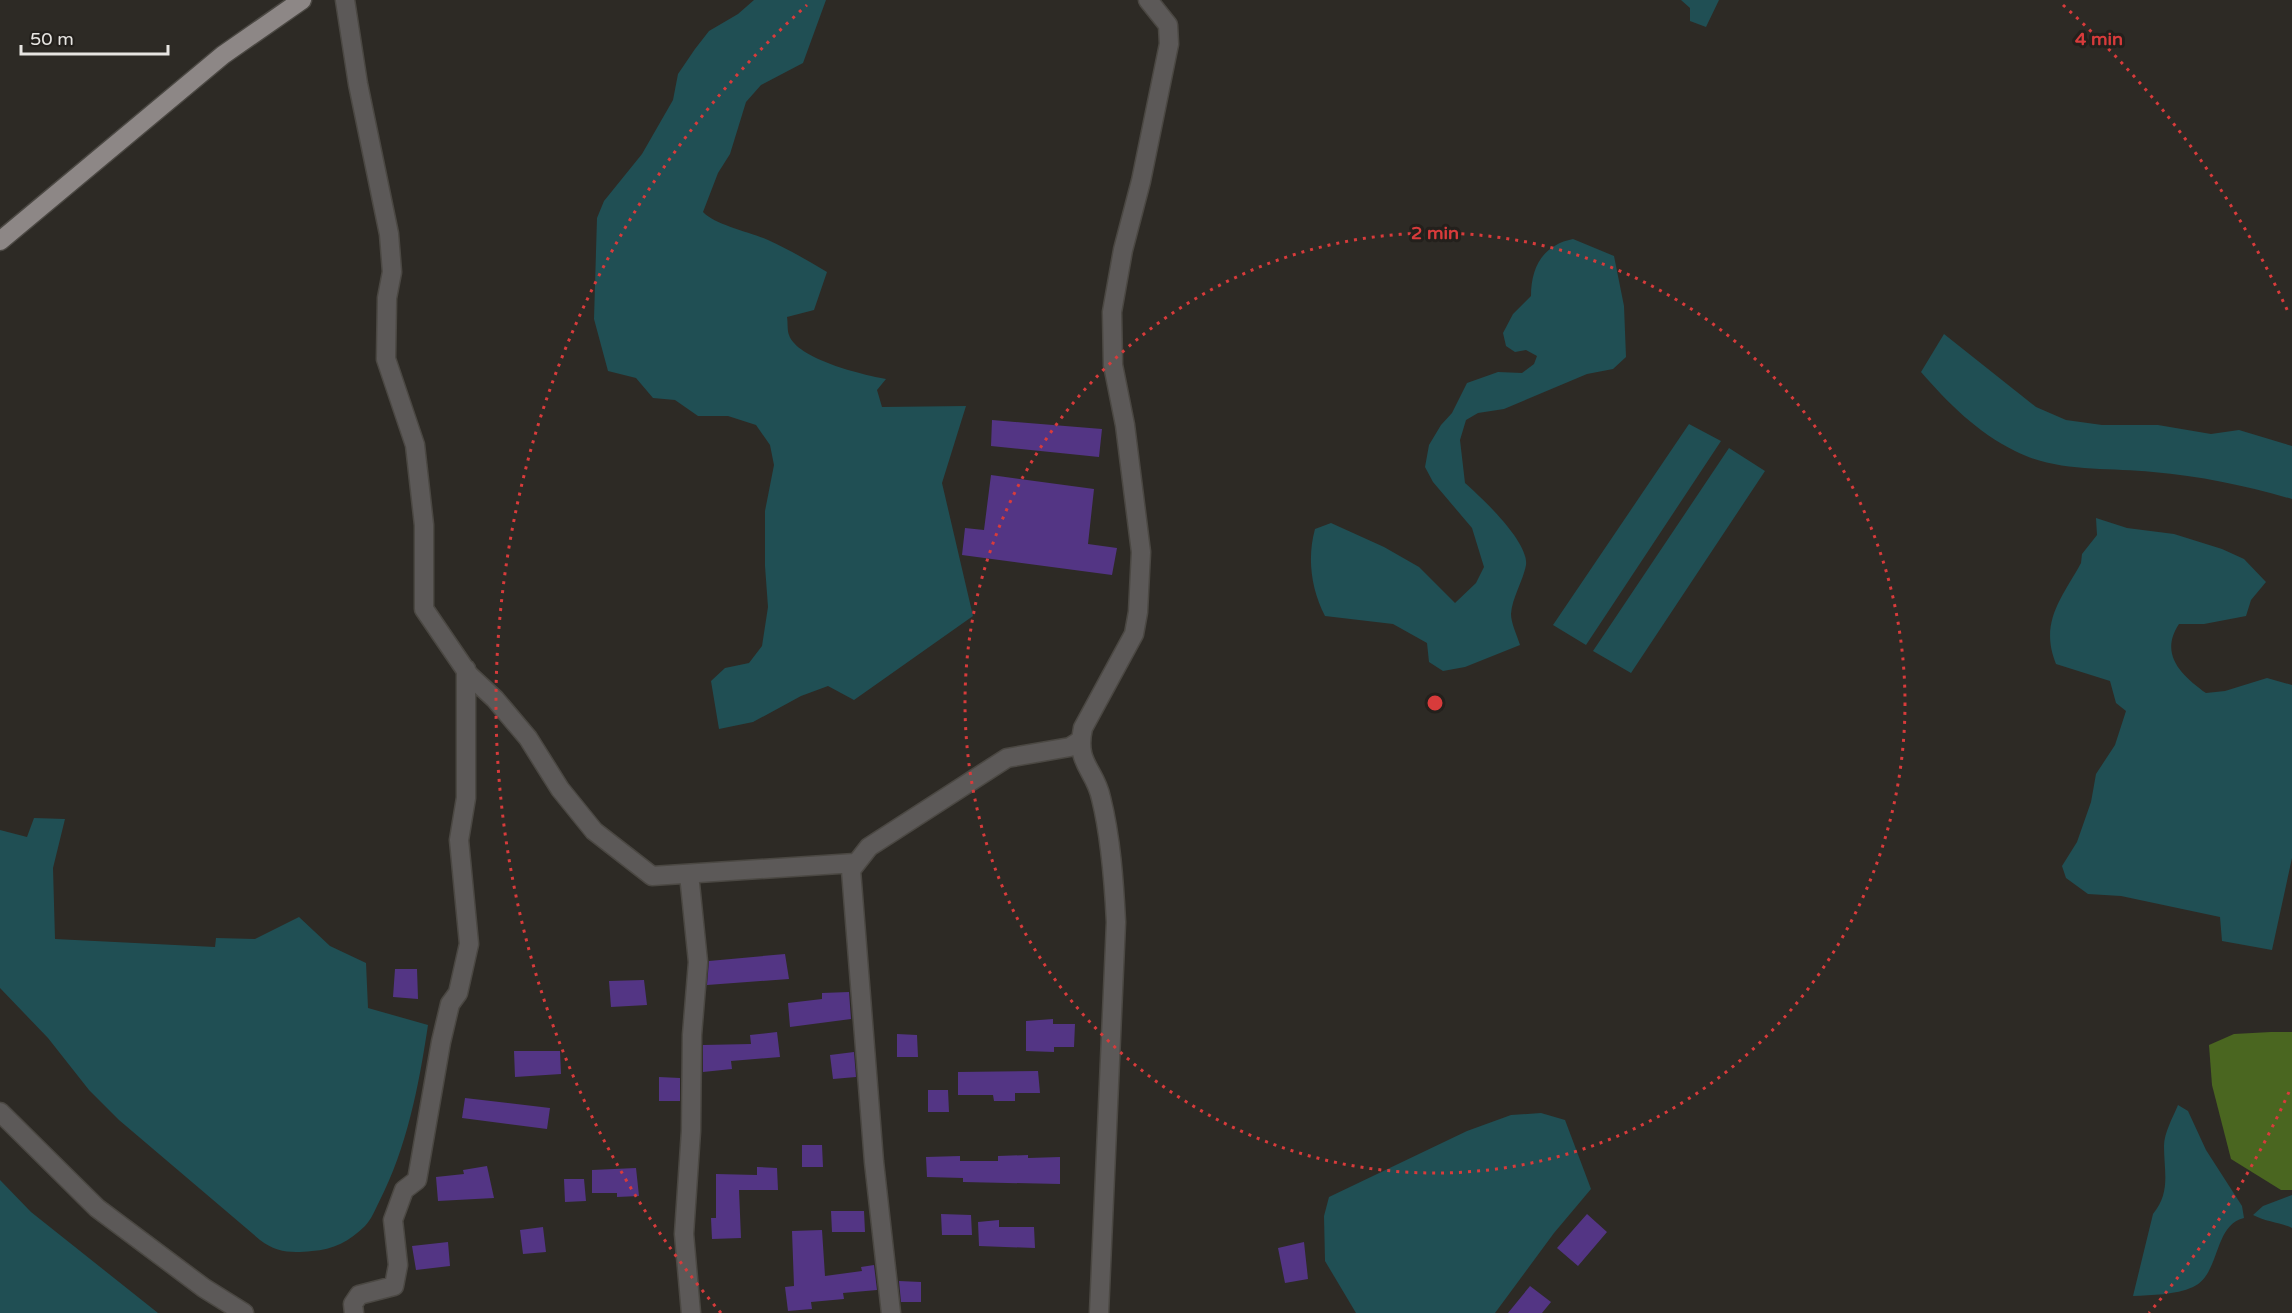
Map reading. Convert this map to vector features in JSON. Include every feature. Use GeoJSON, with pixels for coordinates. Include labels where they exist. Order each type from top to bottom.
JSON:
{"type":"FeatureCollection","features":[{"type":"Feature","properties":{"kind":"main road"},"geometry":{"type":"LineString","coordinates":[[0,240],[223,56],[302,0]]}},
{"type":"Feature","properties":{"kind":"street"},"geometry":{"type":"LineString","coordinates":[[345,0],[358,84],[389,234],[392,272],[387,298],[386,359],[415,445],[424,525],[424,609],[466,669],[528,738],[560,789],[594,831],[652,876],[855,863]]}},
{"type":"Feature","properties":{"kind":"street"},"geometry":{"type":"LineString","coordinates":[[1099,1313],[1116,922],[1114,888],[1101,795],[1084,764],[1081,740],[1083,728],[1134,634],[1138,612],[1141,552],[1125,425],[1113,365],[1113,312],[1123,250],[1141,181],[1169,44],[1168,24],[1148,0]]}},
{"type":"Feature","properties":{"kind":"street"},"geometry":{"type":"LineString","coordinates":[[354,1313],[353,1304],[359,1295],[394,1286],[398,1265],[393,1220],[405,1190],[417,1180],[443,1033],[450,1004],[458,993],[469,944],[459,840],[466,798],[466,669]]}},
{"type":"Feature","properties":{"kind":"street"},"geometry":{"type":"LineString","coordinates":[[891,1313],[874,1162],[850,878],[855,863],[869,847],[1006,758],[1070,747],[1081,740]]}},
{"type":"Feature","properties":{"kind":"street"},"geometry":{"type":"LineString","coordinates":[[689,874],[698,962],[692,1035],[691,1131],[684,1234],[691,1313]]}},
{"type":"Feature","properties":{"kind":"street"},"geometry":{"type":"LineString","coordinates":[[0,1112],[97,1208],[195,1282],[244,1313]]}},
{"type":"Feature","properties":{"kind":"green space"},"geometry":{"type":"Polygon","coordinates":[[[2292,1032],[2292,1190],[2281,1190],[2231,1159],[2212,1085],[2209,1045],[2234,1034],[2292,1032]]]}},
{"type":"Feature","properties":{"kind":"water"},"geometry":{"type":"Polygon","coordinates":[[[754,0],[826,0],[803,63],[761,85],[746,102],[730,154],[718,173],[703,212],[716,221],[775,243],[827,272],[814,310],[787,317],[789,335],[804,351],[832,365],[886,379],[877,390],[882,407],[966,406],[942,483],[973,616],[854,700],[828,686],[801,696],[753,722],[719,729],[711,681],[725,668],[749,663],[762,646],[768,607],[765,511],[774,465],[770,445],[756,425],[728,416],[698,416],[675,400],[653,398],[636,378],[608,371],[594,319],[597,218],[604,201],[642,154],[673,100],[678,74],[695,49],[709,31],[738,14],[754,0]]]}},
{"type":"Feature","properties":{"kind":"water"},"geometry":{"type":"Polygon","coordinates":[[[1681,0],[1719,0],[1706,27],[1690,21],[1690,8],[1681,0]]]}},
{"type":"Feature","properties":{"kind":"water"},"geometry":{"type":"Polygon","coordinates":[[[1573,239],[1614,256],[1624,306],[1626,357],[1613,369],[1587,374],[1504,409],[1478,413],[1466,420],[1460,440],[1465,483],[1503,521],[1525,555],[1526,565],[1511,614],[1520,645],[1465,667],[1443,671],[1429,662],[1427,643],[1393,624],[1325,616],[1316,595],[1311,551],[1315,529],[1331,523],[1384,547],[1419,567],[1455,603],[1476,583],[1484,567],[1472,528],[1433,482],[1425,467],[1429,445],[1441,425],[1452,413],[1467,383],[1498,372],[1522,373],[1534,364],[1537,356],[1526,350],[1515,352],[1506,346],[1503,333],[1513,314],[1531,296],[1533,276],[1541,259],[1554,246],[1573,239]]]}},
{"type":"Feature","properties":{"kind":"water"},"geometry":{"type":"Polygon","coordinates":[[[1944,334],[2036,407],[2066,420],[2102,425],[2158,425],[2211,434],[2239,430],[2292,446],[2292,499],[2188,476],[2065,466],[2031,458],[2015,451],[1988,435],[1964,416],[1921,372],[1944,334]]]}},
{"type":"Feature","properties":{"kind":"water"},"geometry":{"type":"Polygon","coordinates":[[[1689,424],[1721,441],[1586,645],[1553,625],[1689,424]]]}},
{"type":"Feature","properties":{"kind":"water"},"geometry":{"type":"Polygon","coordinates":[[[1729,448],[1765,471],[1631,673],[1593,651],[1729,448]]]}},
{"type":"Feature","properties":{"kind":"water"},"geometry":{"type":"Polygon","coordinates":[[[2096,518],[2127,528],[2174,534],[2222,549],[2244,559],[2266,582],[2251,600],[2246,616],[2204,624],[2179,624],[2171,645],[2172,654],[2181,671],[2206,693],[2225,691],[2267,678],[2292,685],[2292,858],[2272,950],[2222,941],[2220,917],[2121,896],[2088,894],[2066,878],[2062,866],[2077,842],[2091,802],[2096,774],[2115,745],[2126,711],[2116,703],[2110,681],[2056,664],[2051,649],[2051,623],[2055,611],[2081,563],[2082,554],[2097,535],[2096,518]]]}},
{"type":"Feature","properties":{"kind":"water"},"geometry":{"type":"Polygon","coordinates":[[[34,818],[65,819],[53,868],[55,939],[215,947],[216,938],[255,939],[299,917],[330,946],[366,963],[368,1008],[428,1025],[411,1116],[397,1160],[371,1218],[353,1236],[327,1249],[298,1252],[279,1250],[260,1240],[119,1120],[89,1090],[48,1038],[0,988],[0,830],[27,837],[34,818]]]}},
{"type":"Feature","properties":{"kind":"water"},"geometry":{"type":"Polygon","coordinates":[[[2178,1105],[2188,1111],[2206,1150],[2242,1206],[2244,1218],[2234,1222],[2227,1230],[2202,1281],[2186,1290],[2133,1296],[2153,1214],[2159,1206],[2164,1190],[2164,1141],[2178,1105]]]}},
{"type":"Feature","properties":{"kind":"water"},"geometry":{"type":"Polygon","coordinates":[[[1541,1113],[1565,1120],[1591,1189],[1554,1233],[1495,1313],[1356,1313],[1325,1261],[1324,1216],[1329,1197],[1467,1131],[1511,1115],[1541,1113]]]}},
{"type":"Feature","properties":{"kind":"water"},"geometry":{"type":"Polygon","coordinates":[[[0,1180],[31,1212],[158,1313],[0,1313],[0,1180]]]}},
{"type":"Feature","properties":{"kind":"water"},"geometry":{"type":"Polygon","coordinates":[[[2292,1195],[2292,1228],[2253,1215],[2263,1206],[2292,1195]]]}},
{"type":"Feature","properties":{"kind":"building"},"geometry":{"type":"Polygon","coordinates":[[[992,420],[1102,429],[1099,457],[991,446],[992,420]]]}},
{"type":"Feature","properties":{"kind":"building"},"geometry":{"type":"Polygon","coordinates":[[[991,475],[1094,489],[1088,544],[1117,548],[1112,575],[962,555],[965,528],[984,530],[991,475]]]}},
{"type":"Feature","properties":{"kind":"building"},"geometry":{"type":"Polygon","coordinates":[[[785,954],[789,979],[707,985],[709,961],[785,954]]]}},
{"type":"Feature","properties":{"kind":"building"},"geometry":{"type":"Polygon","coordinates":[[[395,969],[417,969],[418,999],[393,997],[395,969]]]}},
{"type":"Feature","properties":{"kind":"building"},"geometry":{"type":"Polygon","coordinates":[[[644,980],[647,1005],[611,1007],[609,981],[644,980]]]}},
{"type":"Feature","properties":{"kind":"building"},"geometry":{"type":"Polygon","coordinates":[[[849,992],[851,1019],[790,1027],[788,1003],[822,999],[822,993],[849,992]]]}},
{"type":"Feature","properties":{"kind":"building"},"geometry":{"type":"Polygon","coordinates":[[[1053,1019],[1053,1024],[1075,1024],[1074,1047],[1054,1047],[1054,1052],[1026,1051],[1026,1021],[1053,1019]]]}},
{"type":"Feature","properties":{"kind":"building"},"geometry":{"type":"Polygon","coordinates":[[[777,1032],[780,1057],[731,1061],[732,1069],[703,1072],[703,1045],[751,1044],[750,1035],[777,1032]]]}},
{"type":"Feature","properties":{"kind":"building"},"geometry":{"type":"Polygon","coordinates":[[[897,1034],[917,1035],[918,1057],[897,1057],[897,1034]]]}},
{"type":"Feature","properties":{"kind":"building"},"geometry":{"type":"Polygon","coordinates":[[[514,1051],[560,1051],[561,1074],[515,1077],[514,1051]]]}},
{"type":"Feature","properties":{"kind":"building"},"geometry":{"type":"Polygon","coordinates":[[[854,1052],[856,1077],[833,1079],[830,1055],[854,1052]]]}},
{"type":"Feature","properties":{"kind":"building"},"geometry":{"type":"Polygon","coordinates":[[[1038,1071],[1040,1093],[1015,1093],[1015,1101],[994,1101],[993,1095],[958,1095],[958,1072],[1038,1071]]]}},
{"type":"Feature","properties":{"kind":"building"},"geometry":{"type":"Polygon","coordinates":[[[659,1077],[680,1078],[680,1101],[659,1101],[659,1077]]]}},
{"type":"Feature","properties":{"kind":"building"},"geometry":{"type":"Polygon","coordinates":[[[928,1090],[948,1090],[949,1112],[928,1112],[928,1090]]]}},
{"type":"Feature","properties":{"kind":"building"},"geometry":{"type":"Polygon","coordinates":[[[465,1098],[550,1108],[547,1129],[462,1118],[465,1098]]]}},
{"type":"Feature","properties":{"kind":"building"},"geometry":{"type":"Polygon","coordinates":[[[802,1145],[822,1145],[823,1167],[802,1167],[802,1145]]]}},
{"type":"Feature","properties":{"kind":"building"},"geometry":{"type":"Polygon","coordinates":[[[1028,1155],[1028,1158],[1060,1157],[1060,1184],[963,1182],[963,1178],[927,1177],[926,1157],[960,1156],[960,1161],[998,1161],[998,1156],[1028,1155]]]}},
{"type":"Feature","properties":{"kind":"building"},"geometry":{"type":"Polygon","coordinates":[[[487,1166],[494,1198],[438,1201],[436,1177],[464,1174],[463,1170],[487,1166]]]}},
{"type":"Feature","properties":{"kind":"building"},"geometry":{"type":"Polygon","coordinates":[[[757,1167],[777,1168],[778,1190],[739,1190],[741,1238],[712,1239],[711,1218],[716,1218],[716,1174],[757,1175],[757,1167]]]}},
{"type":"Feature","properties":{"kind":"building"},"geometry":{"type":"Polygon","coordinates":[[[636,1168],[639,1196],[617,1197],[617,1193],[592,1193],[592,1170],[636,1168]]]}},
{"type":"Feature","properties":{"kind":"building"},"geometry":{"type":"Polygon","coordinates":[[[564,1179],[584,1179],[586,1201],[565,1202],[564,1179]]]}},
{"type":"Feature","properties":{"kind":"building"},"geometry":{"type":"Polygon","coordinates":[[[831,1211],[864,1211],[865,1232],[832,1232],[831,1211]]]}},
{"type":"Feature","properties":{"kind":"building"},"geometry":{"type":"Polygon","coordinates":[[[941,1214],[971,1215],[972,1235],[942,1235],[941,1214]]]}},
{"type":"Feature","properties":{"kind":"building"},"geometry":{"type":"Polygon","coordinates":[[[1587,1214],[1607,1232],[1578,1266],[1557,1248],[1587,1214]]]}},
{"type":"Feature","properties":{"kind":"building"},"geometry":{"type":"Polygon","coordinates":[[[999,1220],[999,1227],[1034,1227],[1035,1248],[979,1246],[978,1222],[999,1220]]]}},
{"type":"Feature","properties":{"kind":"building"},"geometry":{"type":"Polygon","coordinates":[[[543,1227],[546,1252],[523,1254],[520,1230],[543,1227]]]}},
{"type":"Feature","properties":{"kind":"building"},"geometry":{"type":"Polygon","coordinates":[[[822,1230],[825,1276],[862,1271],[861,1267],[874,1265],[877,1290],[843,1293],[844,1299],[811,1302],[812,1309],[788,1311],[785,1287],[794,1286],[792,1231],[822,1230]]]}},
{"type":"Feature","properties":{"kind":"building"},"geometry":{"type":"Polygon","coordinates":[[[448,1242],[450,1266],[416,1270],[412,1246],[448,1242]]]}},
{"type":"Feature","properties":{"kind":"building"},"geometry":{"type":"Polygon","coordinates":[[[1304,1242],[1308,1279],[1285,1283],[1278,1248],[1304,1242]]]}},
{"type":"Feature","properties":{"kind":"building"},"geometry":{"type":"Polygon","coordinates":[[[899,1281],[921,1282],[921,1302],[901,1302],[899,1281]]]}},
{"type":"Feature","properties":{"kind":"building"},"geometry":{"type":"Polygon","coordinates":[[[1530,1286],[1551,1302],[1542,1313],[1508,1313],[1530,1286]]]}}]}
